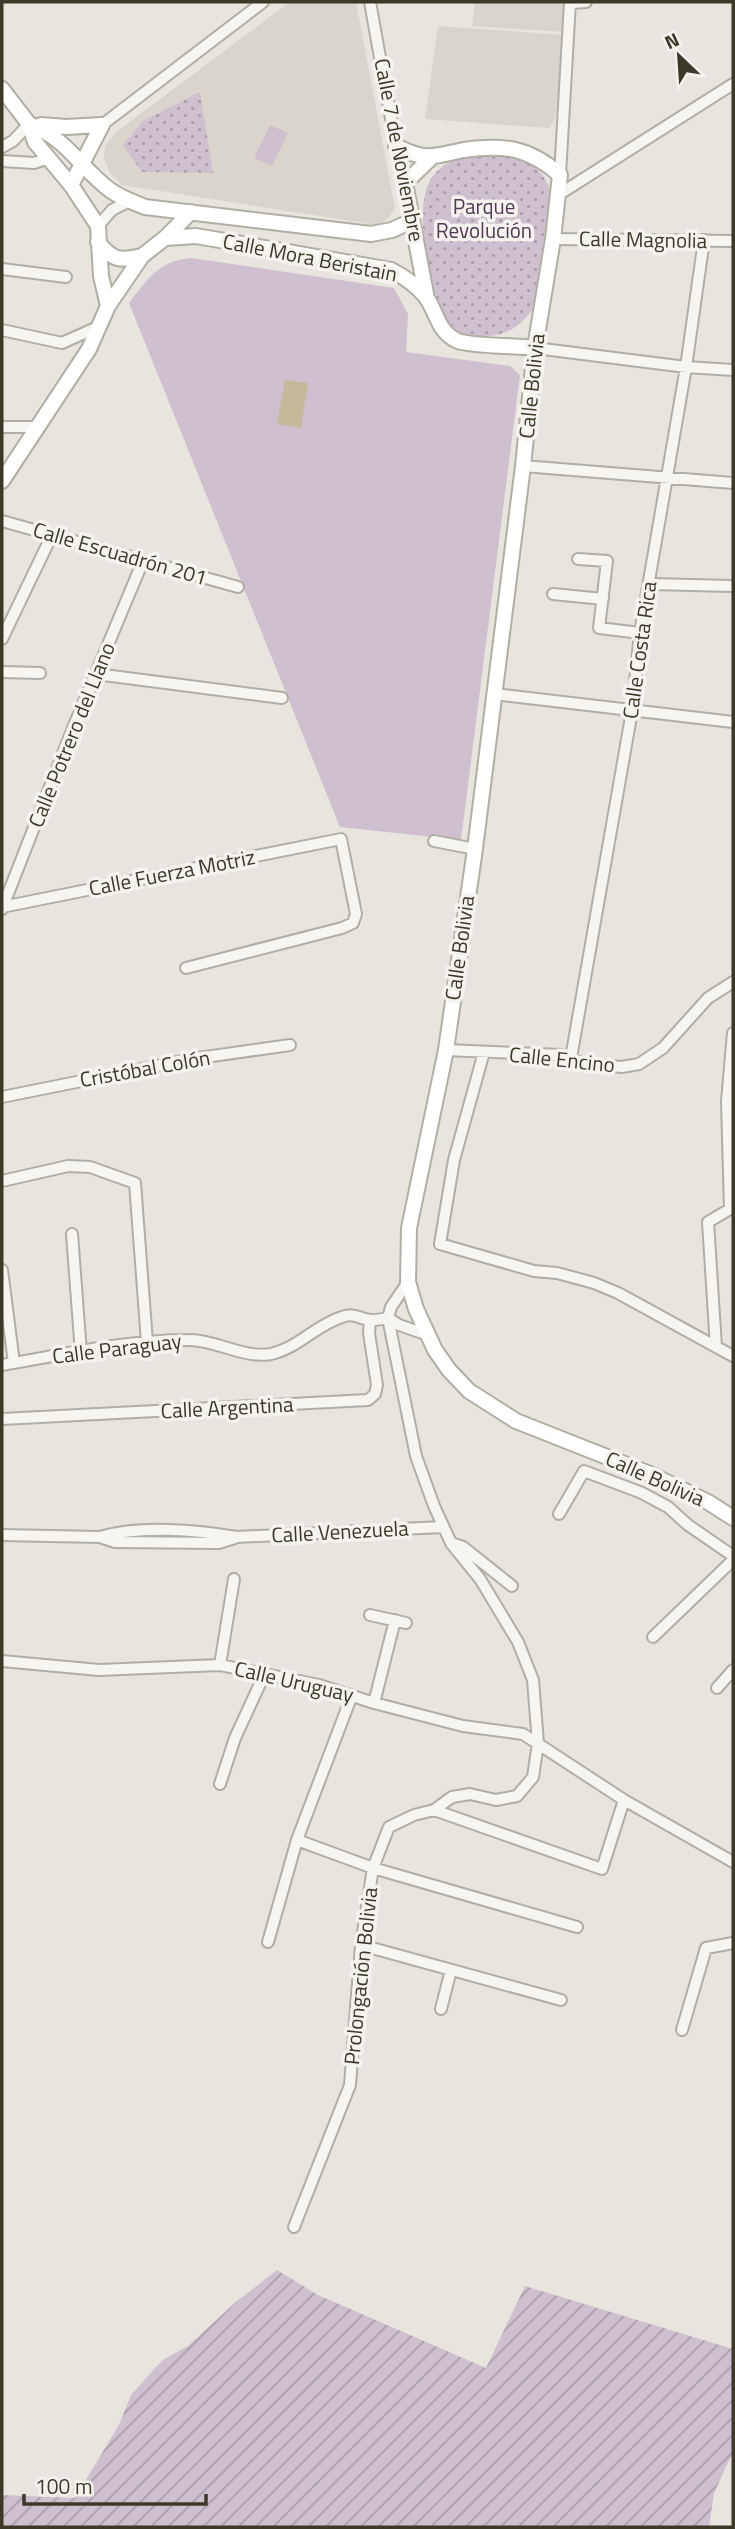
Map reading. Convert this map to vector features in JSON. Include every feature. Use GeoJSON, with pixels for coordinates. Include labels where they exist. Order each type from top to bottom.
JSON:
{"type":"FeatureCollection","features":[{"type":"Feature","properties":{"kind":"main road"},"geometry":{"type":"LineString","coordinates":[[2,89],[8,104],[29,124],[48,132],[109,190],[129,201]]}},
{"type":"Feature","properties":{"kind":"main road"},"geometry":{"type":"LineString","coordinates":[[29,124],[66,127],[102,125]]}},
{"type":"Feature","properties":{"kind":"main road"},"geometry":{"type":"LineString","coordinates":[[29,124],[35,142],[71,185],[98,226],[101,276],[108,306]]}},
{"type":"Feature","properties":{"kind":"main road"},"geometry":{"type":"LineString","coordinates":[[71,185],[102,125]]}},
{"type":"Feature","properties":{"kind":"main road"},"geometry":{"type":"LineString","coordinates":[[396,146],[431,158]]}},
{"type":"Feature","properties":{"kind":"main road"},"geometry":{"type":"LineString","coordinates":[[405,183],[431,158],[466,150],[494,148],[524,151],[544,160],[560,175],[558,195]]}},
{"type":"Feature","properties":{"kind":"main road","name":"Calle 7 de Noviembre"},"geometry":{"type":"LineString","coordinates":[[405,183],[427,299]]}},
{"type":"Feature","properties":{"kind":"main road","name":"Calle Bolivia"},"geometry":{"type":"LineString","coordinates":[[558,195],[535,348],[523,466],[475,849],[446,1050],[409,1228],[408,1282],[428,1335],[449,1370],[469,1391],[491,1407],[516,1421],[650,1474],[708,1502],[733,1518]]}},
{"type":"Feature","properties":{"kind":"main road","name":"Calle Mora Beristain"},"geometry":{"type":"LineString","coordinates":[[129,201],[145,206],[372,234],[392,230],[412,221]]}},
{"type":"Feature","properties":{"kind":"main road"},"geometry":{"type":"LineString","coordinates":[[2,481],[89,349],[108,306],[142,256],[191,212]]}},
{"type":"Feature","properties":{"kind":"main road","name":"Calle Mora Beristain"},"geometry":{"type":"LineString","coordinates":[[165,238],[195,236],[391,270],[409,279],[427,299],[437,321],[447,334],[459,342],[535,348]]}},
{"type":"Feature","properties":{"kind":"main road"},"geometry":{"type":"LineString","coordinates":[[98,242],[107,254],[122,261],[142,256]]}},
{"type":"Feature","properties":{"kind":"main road"},"geometry":{"type":"LineString","coordinates":[[504,345],[525,337],[539,324]]}},
{"type":"Feature","properties":{"kind":"main road"},"geometry":{"type":"LineString","coordinates":[[504,345],[523,358],[532,376]]}},
{"type":"Feature","properties":{"kind":"street"},"geometry":{"type":"LineString","coordinates":[[102,125],[263,2]]}},
{"type":"Feature","properties":{"kind":"street","name":"Calle 7 de Noviembre"},"geometry":{"type":"LineString","coordinates":[[370,2],[405,183]]}},
{"type":"Feature","properties":{"kind":"street"},"geometry":{"type":"LineString","coordinates":[[560,175],[570,3],[586,2]]}},
{"type":"Feature","properties":{"kind":"street"},"geometry":{"type":"LineString","coordinates":[[558,195],[733,83]]}},
{"type":"Feature","properties":{"kind":"street"},"geometry":{"type":"LineString","coordinates":[[2,146],[13,141],[29,124]]}},
{"type":"Feature","properties":{"kind":"street"},"geometry":{"type":"LineString","coordinates":[[2,161],[34,163],[49,159]]}},
{"type":"Feature","properties":{"kind":"street"},"geometry":{"type":"LineString","coordinates":[[98,226],[112,210],[129,201]]}},
{"type":"Feature","properties":{"kind":"street","name":"Calle Magnolia"},"geometry":{"type":"LineString","coordinates":[[553,239],[733,241]]}},
{"type":"Feature","properties":{"kind":"street","name":"Calle Costa Rica"},"geometry":{"type":"LineString","coordinates":[[571,1058],[632,711],[640,633],[704,240]]}},
{"type":"Feature","properties":{"kind":"street"},"geometry":{"type":"LineString","coordinates":[[2,269],[66,277]]}},
{"type":"Feature","properties":{"kind":"street"},"geometry":{"type":"LineString","coordinates":[[2,330],[62,343],[100,326]]}},
{"type":"Feature","properties":{"kind":"street"},"geometry":{"type":"LineString","coordinates":[[535,348],[685,368],[733,370]]}},
{"type":"Feature","properties":{"kind":"street"},"geometry":{"type":"LineString","coordinates":[[2,427],[37,426]]}},
{"type":"Feature","properties":{"kind":"street"},"geometry":{"type":"LineString","coordinates":[[523,466],[733,483]]}},
{"type":"Feature","properties":{"kind":"street","name":"Calle Escuadrón 201"},"geometry":{"type":"LineString","coordinates":[[2,521],[238,587]]}},
{"type":"Feature","properties":{"kind":"street"},"geometry":{"type":"LineString","coordinates":[[2,639],[52,535]]}},
{"type":"Feature","properties":{"kind":"street"},"geometry":{"type":"LineString","coordinates":[[578,559],[607,561],[599,628],[640,633]]}},
{"type":"Feature","properties":{"kind":"street","name":"Calle Potrero del Llano"},"geometry":{"type":"LineString","coordinates":[[2,908],[143,561]]}},
{"type":"Feature","properties":{"kind":"street"},"geometry":{"type":"LineString","coordinates":[[649,584],[733,586]]}},
{"type":"Feature","properties":{"kind":"street"},"geometry":{"type":"LineString","coordinates":[[553,594],[603,599]]}},
{"type":"Feature","properties":{"kind":"street"},"geometry":{"type":"LineString","coordinates":[[2,672],[40,673]]}},
{"type":"Feature","properties":{"kind":"street"},"geometry":{"type":"LineString","coordinates":[[96,674],[282,698]]}},
{"type":"Feature","properties":{"kind":"street"},"geometry":{"type":"LineString","coordinates":[[494,694],[733,722]]}},
{"type":"Feature","properties":{"kind":"street","name":"Calle Fuerza Motriz"},"geometry":{"type":"LineString","coordinates":[[2,908],[341,839],[356,914],[352,923],[342,928],[186,968]]}},
{"type":"Feature","properties":{"kind":"street"},"geometry":{"type":"LineString","coordinates":[[434,841],[475,849]]}},
{"type":"Feature","properties":{"kind":"street","name":"Calle Encino"},"geometry":{"type":"LineString","coordinates":[[446,1050],[561,1055],[586,1063],[622,1067],[639,1064],[663,1048],[708,998],[733,982]]}},
{"type":"Feature","properties":{"kind":"street"},"geometry":{"type":"LineString","coordinates":[[733,1033],[727,1101],[730,1209],[708,1222],[716,1347],[733,1356]]}},
{"type":"Feature","properties":{"kind":"street","name":"Cristóbal Colón"},"geometry":{"type":"LineString","coordinates":[[2,1097],[191,1059],[290,1045]]}},
{"type":"Feature","properties":{"kind":"street","name":"Calle Encino"},"geometry":{"type":"LineString","coordinates":[[484,1052],[454,1160],[440,1244],[534,1270],[594,1283],[618,1293],[716,1347]]}},
{"type":"Feature","properties":{"kind":"street"},"geometry":{"type":"LineString","coordinates":[[2,1181],[68,1166],[90,1167],[135,1183],[147,1342]]}},
{"type":"Feature","properties":{"kind":"street"},"geometry":{"type":"LineString","coordinates":[[72,1234],[81,1353]]}},
{"type":"Feature","properties":{"kind":"street"},"geometry":{"type":"LineString","coordinates":[[2,1270],[8,1364]]}},
{"type":"Feature","properties":{"kind":"street"},"geometry":{"type":"LineString","coordinates":[[408,1282],[391,1307],[388,1318],[399,1325],[428,1335]]}},
{"type":"Feature","properties":{"kind":"street","name":"Calle Paraguay"},"geometry":{"type":"LineString","coordinates":[[8,1364],[147,1342],[189,1339],[254,1354],[270,1354],[286,1349],[341,1317],[355,1314],[370,1321],[388,1318]]}},
{"type":"Feature","properties":{"kind":"street","name":"Prolongación Bolivia"},"geometry":{"type":"LineString","coordinates":[[294,2227],[350,2085],[360,1945],[373,1868],[389,1827],[414,1815],[434,1810],[452,1797],[470,1794],[496,1800],[517,1796],[533,1777],[538,1743],[533,1680],[518,1642],[481,1579],[451,1543],[442,1527],[416,1455],[388,1318]]}},
{"type":"Feature","properties":{"kind":"street","name":"Calle Argentina"},"geometry":{"type":"LineString","coordinates":[[2,1419],[368,1400],[375,1394],[377,1385],[369,1333],[370,1321]]}},
{"type":"Feature","properties":{"kind":"street"},"geometry":{"type":"LineString","coordinates":[[558,1514],[584,1471],[642,1493],[668,1507],[733,1558],[653,1637]]}},
{"type":"Feature","properties":{"kind":"street"},"geometry":{"type":"LineString","coordinates":[[642,1493],[650,1474]]}},
{"type":"Feature","properties":{"kind":"street","name":"Calle Venezuela"},"geometry":{"type":"LineString","coordinates":[[2,1535],[100,1537],[115,1532],[157,1531],[237,1537],[442,1527]]}},
{"type":"Feature","properties":{"kind":"street"},"geometry":{"type":"LineString","coordinates":[[451,1543],[463,1547],[512,1586]]}},
{"type":"Feature","properties":{"kind":"street"},"geometry":{"type":"LineString","coordinates":[[220,1665],[234,1579]]}},
{"type":"Feature","properties":{"kind":"street"},"geometry":{"type":"LineString","coordinates":[[370,1615],[400,1622],[374,1703]]}},
{"type":"Feature","properties":{"kind":"street","name":"Calle Uruguay"},"geometry":{"type":"LineString","coordinates":[[2,1661],[99,1670],[220,1665],[319,1685],[374,1703],[463,1726],[523,1734],[624,1800],[733,1862]]}},
{"type":"Feature","properties":{"kind":"street"},"geometry":{"type":"LineString","coordinates":[[717,1688],[733,1670]]}},
{"type":"Feature","properties":{"kind":"street"},"geometry":{"type":"LineString","coordinates":[[220,1784],[235,1738],[265,1672]]}},
{"type":"Feature","properties":{"kind":"street"},"geometry":{"type":"LineString","coordinates":[[268,1942],[297,1840],[352,1695]]}},
{"type":"Feature","properties":{"kind":"street"},"geometry":{"type":"LineString","coordinates":[[434,1810],[602,1869],[624,1800]]}},
{"type":"Feature","properties":{"kind":"street"},"geometry":{"type":"LineString","coordinates":[[297,1840],[373,1868],[577,1927]]}},
{"type":"Feature","properties":{"kind":"street"},"geometry":{"type":"LineString","coordinates":[[682,2030],[706,1948],[733,1943]]}},
{"type":"Feature","properties":{"kind":"street"},"geometry":{"type":"LineString","coordinates":[[360,1945],[561,2000]]}},
{"type":"Feature","properties":{"kind":"street"},"geometry":{"type":"LineString","coordinates":[[441,2009],[451,1970]]}},
{"type":"Feature","properties":{"kind":"shaded area"},"geometry":{"type":"Polygon","coordinates":[[[290,2],[356,2],[395,208],[387,220],[377,225],[122,185],[110,173],[104,158],[105,146],[116,132],[290,2]]]}},
{"type":"Feature","properties":{"kind":"shaded area"},"geometry":{"type":"Polygon","coordinates":[[[475,2],[563,2],[564,32],[472,26],[475,2]]]}},
{"type":"Feature","properties":{"kind":"shaded area"},"geometry":{"type":"Polygon","coordinates":[[[438,26],[564,35],[555,119],[549,128],[425,119],[438,26]]]}},
{"type":"Feature","properties":{"kind":"shaded area"},"geometry":{"type":"Polygon","coordinates":[[[285,380],[308,383],[301,428],[277,424],[285,380]]]}},
{"type":"Feature","properties":{"kind":"green space"},"geometry":{"type":"Polygon","coordinates":[[[200,92],[213,173],[142,172],[123,145],[143,121],[200,92]]]}},
{"type":"Feature","properties":{"kind":"green space"},"geometry":{"type":"Polygon","coordinates":[[[270,125],[288,133],[272,166],[254,158],[270,125]]]}},
{"type":"Feature","properties":{"kind":"green space","name":"Parque Revolución"},"geometry":{"type":"Polygon","coordinates":[[[488,154],[527,162],[541,173],[551,192],[533,309],[509,331],[475,337],[454,328],[437,299],[426,255],[423,211],[426,192],[436,172],[449,163],[488,154]]]}},
{"type":"Feature","properties":{"kind":"green space"},"geometry":{"type":"Polygon","coordinates":[[[191,258],[394,288],[408,314],[406,352],[510,366],[520,375],[461,840],[340,827],[129,303],[148,279],[162,267],[191,258]]]}},
{"type":"Feature","properties":{"kind":"green space"},"geometry":{"type":"Polygon","coordinates":[[[277,2270],[318,2295],[486,2368],[525,2286],[733,2349],[733,2452],[714,2493],[709,2527],[2,2527],[2,2495],[75,2498],[119,2425],[131,2395],[163,2360],[188,2346],[236,2302],[277,2270]]]}}]}
